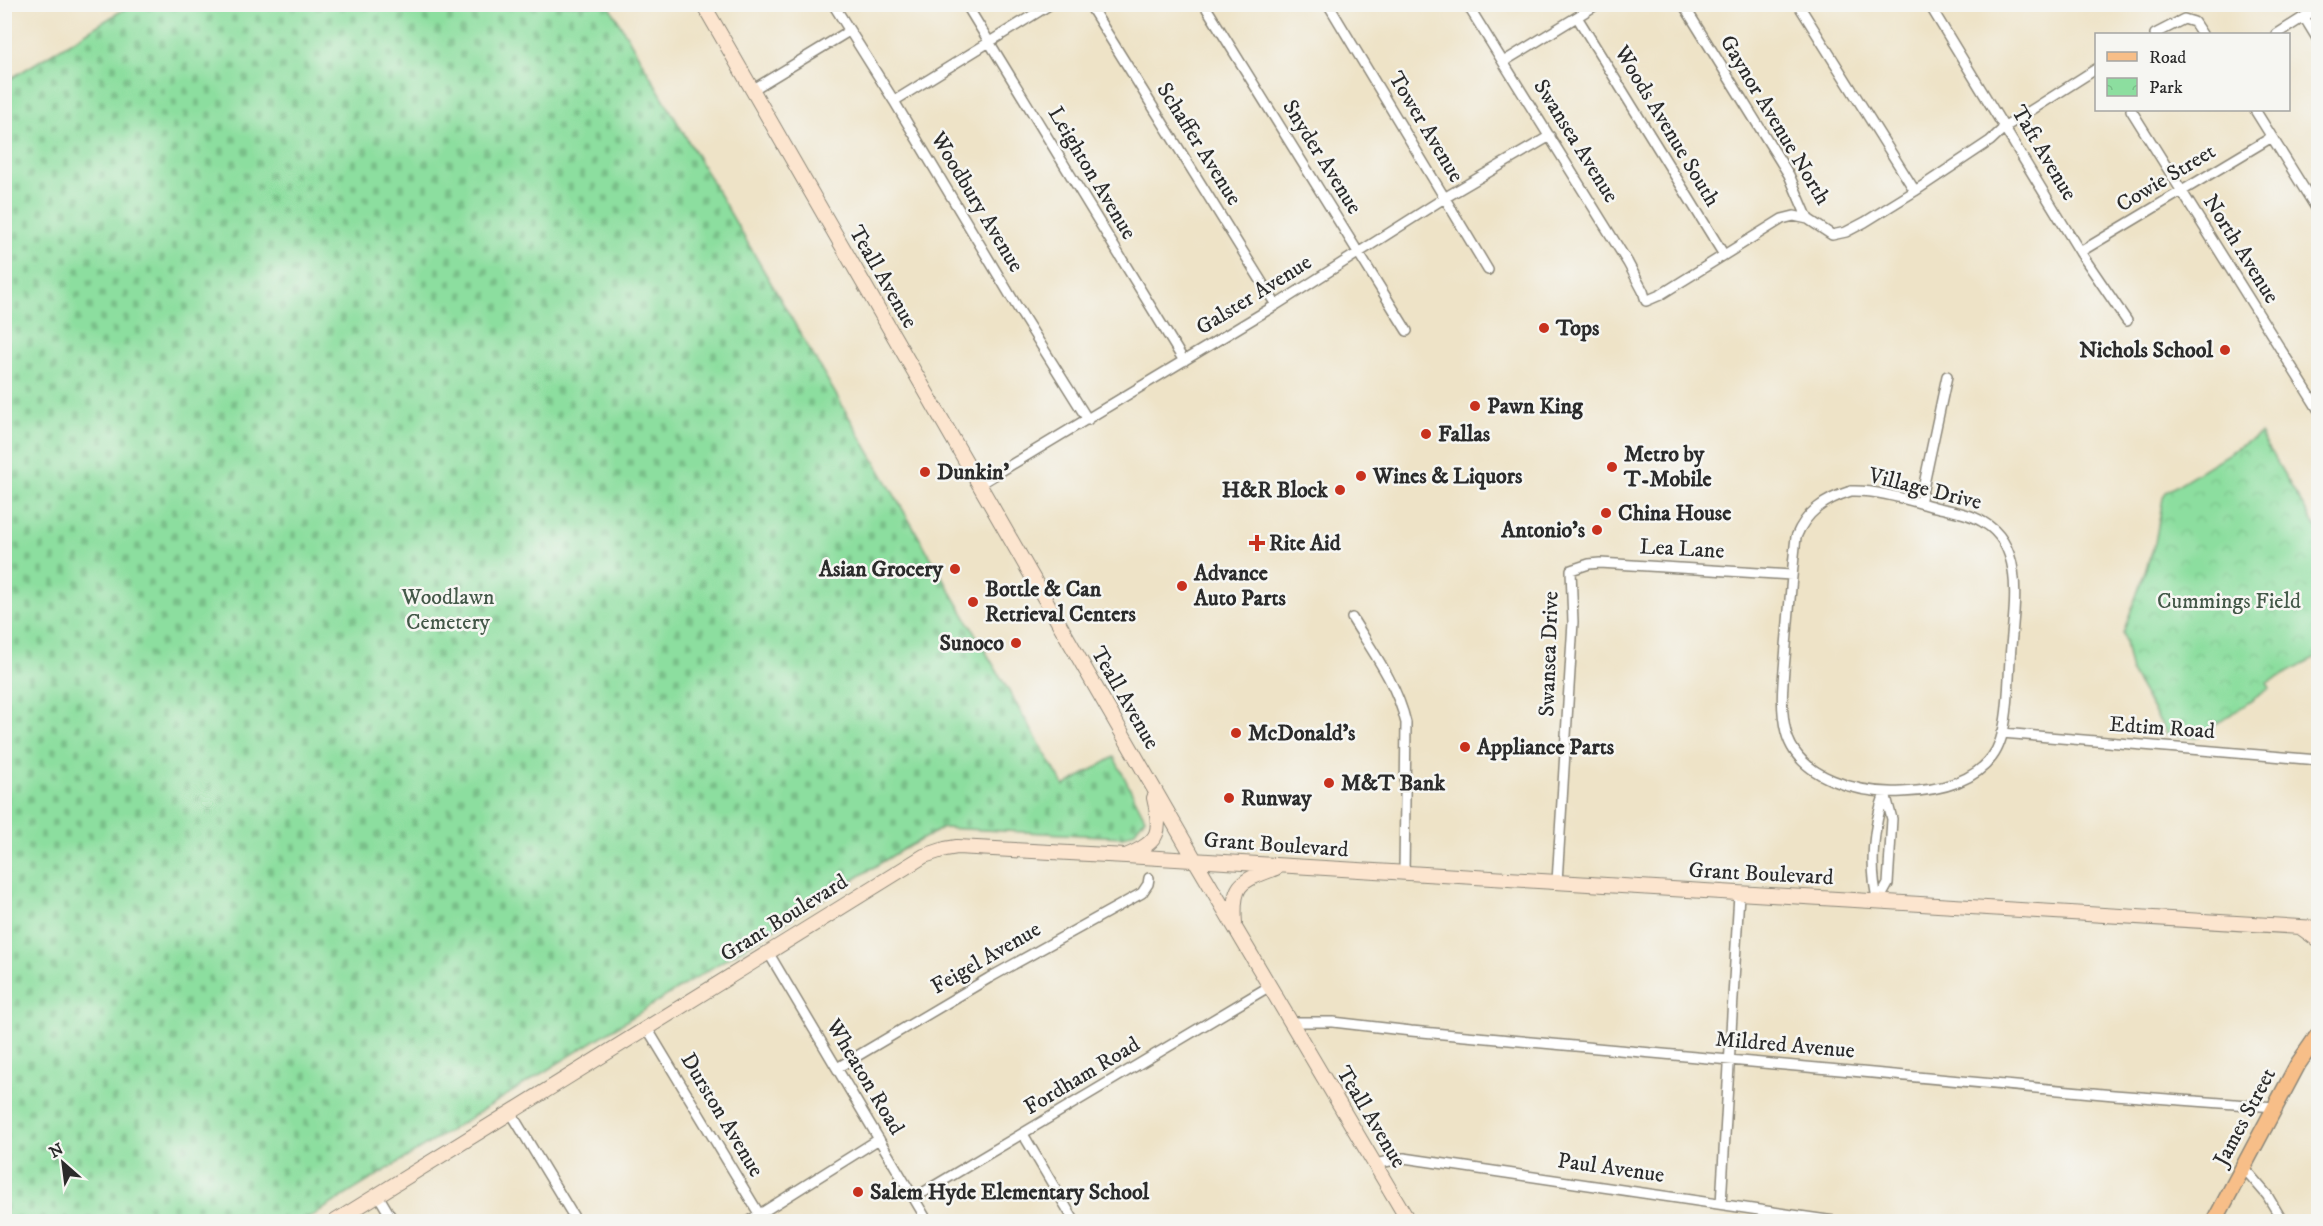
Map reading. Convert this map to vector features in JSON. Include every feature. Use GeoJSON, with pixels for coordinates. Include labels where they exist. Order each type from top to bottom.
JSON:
{"type":"FeatureCollection","features":[{"type":"Feature","properties":{"kind":"main road","name":"James Street"},"geometry":{"type":"LineString","coordinates":[[2214,1221],[2304,1055],[2319,1035]]}},
{"type":"Feature","properties":{"kind":"street","name":"Teall Avenue"},"geometry":{"type":"LineString","coordinates":[[703,4],[1149,782],[1409,1221]]}},
{"type":"Feature","properties":{"kind":"street","name":"Woodbury Avenue"},"geometry":{"type":"LineString","coordinates":[[833,4],[1088,420]]}},
{"type":"Feature","properties":{"kind":"street","name":"Leighton Avenue"},"geometry":{"type":"LineString","coordinates":[[966,4],[1184,361]]}},
{"type":"Feature","properties":{"kind":"street"},"geometry":{"type":"LineString","coordinates":[[894,101],[1051,4]]}},
{"type":"Feature","properties":{"kind":"street","name":"Schaffer Avenue"},"geometry":{"type":"LineString","coordinates":[[1089,4],[1276,305]]}},
{"type":"Feature","properties":{"kind":"street","name":"Snyder Avenue"},"geometry":{"type":"LineString","coordinates":[[1204,4],[1407,331]]}},
{"type":"Feature","properties":{"kind":"street","name":"Tower Avenue"},"geometry":{"type":"LineString","coordinates":[[1328,4],[1488,270]]}},
{"type":"Feature","properties":{"kind":"street","name":"Swansea Avenue"},"geometry":{"type":"LineString","coordinates":[[1467,4],[1628,263],[1646,301],[1660,295],[1724,255]]}},
{"type":"Feature","properties":{"kind":"street"},"geometry":{"type":"LineString","coordinates":[[1503,63],[1598,4]]}},
{"type":"Feature","properties":{"kind":"street","name":"Gaynor Avenue North"},"geometry":{"type":"LineString","coordinates":[[1683,4],[1789,175],[1808,219],[1832,235],[1846,232],[1915,191]]}},
{"type":"Feature","properties":{"kind":"street"},"geometry":{"type":"LineString","coordinates":[[1798,4],[1915,191],[1990,141],[2005,127],[2095,70]]}},
{"type":"Feature","properties":{"kind":"street","name":"Taft Avenue"},"geometry":{"type":"LineString","coordinates":[[1929,4],[2080,252],[2127,321]]}},
{"type":"Feature","properties":{"kind":"street"},"geometry":{"type":"LineString","coordinates":[[2279,33],[2319,8]]}},
{"type":"Feature","properties":{"kind":"street","name":"Woods Avenue South"},"geometry":{"type":"LineString","coordinates":[[1577,17],[1724,255]]}},
{"type":"Feature","properties":{"kind":"street"},"geometry":{"type":"LineString","coordinates":[[2304,17],[2319,40]]}},
{"type":"Feature","properties":{"kind":"street"},"geometry":{"type":"LineString","coordinates":[[2157,33],[2180,20],[2194,22],[2201,33]]}},
{"type":"Feature","properties":{"kind":"street"},"geometry":{"type":"LineString","coordinates":[[752,90],[849,31]]}},
{"type":"Feature","properties":{"kind":"street","name":"North Avenue"},"geometry":{"type":"LineString","coordinates":[[2132,111],[2319,409]]}},
{"type":"Feature","properties":{"kind":"street"},"geometry":{"type":"LineString","coordinates":[[2256,111],[2319,211]]}},
{"type":"Feature","properties":{"kind":"street","name":"Galster Avenue"},"geometry":{"type":"LineString","coordinates":[[978,485],[1276,305],[1446,197],[1550,136]]}},
{"type":"Feature","properties":{"kind":"street","name":"Cowie Street"},"geometry":{"type":"LineString","coordinates":[[2080,252],[2272,137]]}},
{"type":"Feature","properties":{"kind":"street"},"geometry":{"type":"LineString","coordinates":[[1724,255],[1782,219],[1794,216],[1808,219]]}},
{"type":"Feature","properties":{"kind":"street"},"geometry":{"type":"LineString","coordinates":[[1920,503],[1947,376]]}},
{"type":"Feature","properties":{"kind":"street","name":"Village Drive"},"geometry":{"type":"LineString","coordinates":[[1851,491],[1866,491],[1920,503],[1982,521],[2001,538],[2012,560],[2014,591],[2008,692],[2002,734],[1998,749],[1991,759],[1970,776],[1955,783],[1928,790],[1885,793],[1858,789],[1820,774],[1799,757],[1786,734],[1783,718],[1783,688],[1796,537],[1800,527],[1814,510],[1825,501],[1851,491]]}},
{"type":"Feature","properties":{"kind":"street","name":"Lea Lane"},"geometry":{"type":"LineString","coordinates":[[1571,570],[1600,563],[1792,575]]}},
{"type":"Feature","properties":{"kind":"street","name":"Swansea Drive"},"geometry":{"type":"LineString","coordinates":[[1557,882],[1573,622],[1571,570]]}},
{"type":"Feature","properties":{"kind":"street"},"geometry":{"type":"LineString","coordinates":[[1352,618],[1393,685],[1401,702],[1406,723],[1404,874]]}},
{"type":"Feature","properties":{"kind":"street","name":"Edtim Road"},"geometry":{"type":"LineString","coordinates":[[2002,734],[2319,760]]}},
{"type":"Feature","properties":{"kind":"street"},"geometry":{"type":"LineString","coordinates":[[1126,856],[1151,843],[1157,836],[1159,820],[1149,782]]}},
{"type":"Feature","properties":{"kind":"street"},"geometry":{"type":"LineString","coordinates":[[1878,902],[1888,884],[1892,819],[1885,793]]}},
{"type":"Feature","properties":{"kind":"street"},"geometry":{"type":"LineString","coordinates":[[1878,902],[1874,884],[1876,818],[1885,793]]}},
{"type":"Feature","properties":{"kind":"street","name":"Grant Boulevard"},"geometry":{"type":"LineString","coordinates":[[334,1221],[924,856],[957,847],[2319,928]]}},
{"type":"Feature","properties":{"kind":"street"},"geometry":{"type":"LineString","coordinates":[[1236,929],[1235,892],[1239,886],[1250,878],[1281,866]]}},
{"type":"Feature","properties":{"kind":"street","name":"Feigel Avenue"},"geometry":{"type":"LineString","coordinates":[[837,1068],[989,978],[1142,893],[1149,878]]}},
{"type":"Feature","properties":{"kind":"street"},"geometry":{"type":"LineString","coordinates":[[1721,1204],[1739,894]]}},
{"type":"Feature","properties":{"kind":"street"},"geometry":{"type":"LineString","coordinates":[[2301,927],[2319,940]]}},
{"type":"Feature","properties":{"kind":"street","name":"Wheaton Road"},"geometry":{"type":"LineString","coordinates":[[768,952],[928,1221]]}},
{"type":"Feature","properties":{"kind":"street","name":"Fordham Road"},"geometry":{"type":"LineString","coordinates":[[914,1198],[1270,986]]}},
{"type":"Feature","properties":{"kind":"street","name":"Mildred Avenue"},"geometry":{"type":"LineString","coordinates":[[1291,1022],[1333,1022],[1730,1060],[2275,1107]]}},
{"type":"Feature","properties":{"kind":"street","name":"Durston Avenue"},"geometry":{"type":"LineString","coordinates":[[647,1028],[761,1218]]}},
{"type":"Feature","properties":{"kind":"street"},"geometry":{"type":"LineString","coordinates":[[511,1113],[577,1221]]}},
{"type":"Feature","properties":{"kind":"street"},"geometry":{"type":"LineString","coordinates":[[1023,1134],[1075,1221]]}},
{"type":"Feature","properties":{"kind":"street"},"geometry":{"type":"LineString","coordinates":[[747,1221],[761,1218],[879,1138]]}},
{"type":"Feature","properties":{"kind":"street","name":"Paul Avenue"},"geometry":{"type":"LineString","coordinates":[[1375,1164],[1404,1158],[1841,1221]]}},
{"type":"Feature","properties":{"kind":"street"},"geometry":{"type":"LineString","coordinates":[[2243,1167],[2267,1195],[2283,1221]]}},
{"type":"Feature","properties":{"kind":"street"},"geometry":{"type":"LineString","coordinates":[[378,1195],[394,1221]]}},
{"type":"Feature","properties":{"kind":"green space","name":"Woodlawn Cemetery"},"geometry":{"type":"Polygon","coordinates":[[[131,5],[609,5],[1064,786],[1114,757],[1145,818],[1134,832],[1123,837],[943,828],[900,851],[304,1221],[5,1221],[5,82],[131,5]]]}},
{"type":"Feature","properties":{"kind":"green space","name":"Cummings Field"},"geometry":{"type":"Polygon","coordinates":[[[2260,434],[2318,531],[2318,657],[2267,683],[2270,688],[2196,738],[2167,734],[2131,672],[2123,633],[2155,543],[2163,498],[2166,492],[2260,434]]]}},
{"type":"Feature","properties":{"kind":"place","name":"Tops"},"geometry":{"type":"Point","coordinates":[1544,328]}},
{"type":"Feature","properties":{"kind":"place","name":"Nichols School"},"geometry":{"type":"Point","coordinates":[2225,350]}},
{"type":"Feature","properties":{"kind":"place","name":"Pawn King"},"geometry":{"type":"Point","coordinates":[1475,406]}},
{"type":"Feature","properties":{"kind":"place","name":"Fallas"},"geometry":{"type":"Point","coordinates":[1426,434]}},
{"type":"Feature","properties":{"kind":"place","name":"Metro by T-Mobile"},"geometry":{"type":"Point","coordinates":[1612,467]}},
{"type":"Feature","properties":{"kind":"place","name":"Dunkin'"},"geometry":{"type":"Point","coordinates":[925,472]}},
{"type":"Feature","properties":{"kind":"place","name":"Wines & Liquors"},"geometry":{"type":"Point","coordinates":[1361,476]}},
{"type":"Feature","properties":{"kind":"place","name":"H&R Block"},"geometry":{"type":"Point","coordinates":[1340,490]}},
{"type":"Feature","properties":{"kind":"place","name":"China House"},"geometry":{"type":"Point","coordinates":[1606,513]}},
{"type":"Feature","properties":{"kind":"place","name":"Antonio's"},"geometry":{"type":"Point","coordinates":[1597,530]}},
{"type":"Feature","properties":{"kind":"place","name":"Rite Aid"},"geometry":{"type":"Point","coordinates":[1257,543]}},
{"type":"Feature","properties":{"kind":"place","name":"Asian Grocery"},"geometry":{"type":"Point","coordinates":[955,569]}},
{"type":"Feature","properties":{"kind":"place","name":"Advance Auto Parts"},"geometry":{"type":"Point","coordinates":[1182,586]}},
{"type":"Feature","properties":{"kind":"place","name":"Bottle & Can Retrieval Centers"},"geometry":{"type":"Point","coordinates":[973,602]}},
{"type":"Feature","properties":{"kind":"place","name":"Sunoco"},"geometry":{"type":"Point","coordinates":[1016,643]}},
{"type":"Feature","properties":{"kind":"place","name":"McDonald's"},"geometry":{"type":"Point","coordinates":[1236,733]}},
{"type":"Feature","properties":{"kind":"place","name":"Appliance Parts"},"geometry":{"type":"Point","coordinates":[1465,747]}},
{"type":"Feature","properties":{"kind":"place","name":"M&T Bank"},"geometry":{"type":"Point","coordinates":[1329,783]}},
{"type":"Feature","properties":{"kind":"place","name":"Runway"},"geometry":{"type":"Point","coordinates":[1229,798]}},
{"type":"Feature","properties":{"kind":"place","name":"Salem Hyde Elementary School"},"geometry":{"type":"Point","coordinates":[858,1192]}}]}
